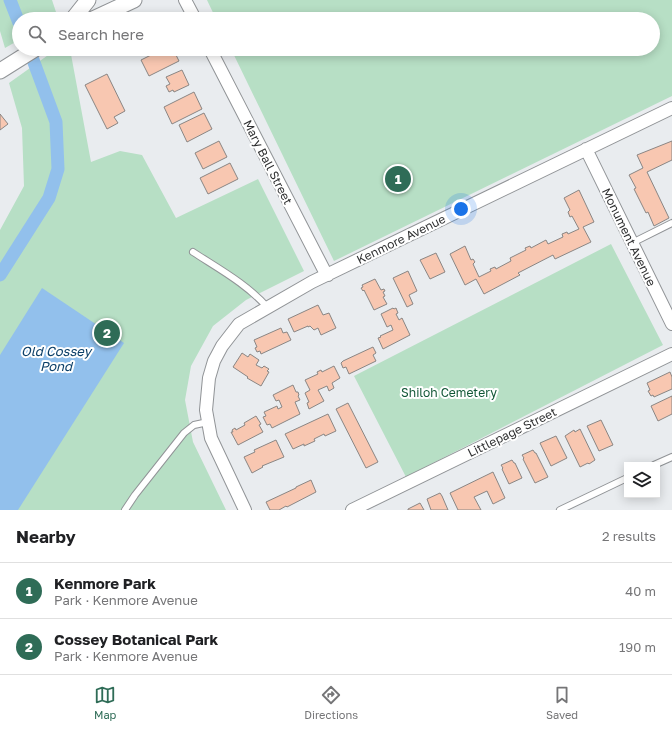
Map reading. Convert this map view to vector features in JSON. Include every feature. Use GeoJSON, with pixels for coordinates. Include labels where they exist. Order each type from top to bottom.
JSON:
{"type":"FeatureCollection","features":[{"type":"Feature","properties":{"kind":"street"},"geometry":{"type":"LineString","coordinates":[[79,12],[88,0]]}},
{"type":"Feature","properties":{"kind":"street"},"geometry":{"type":"LineString","coordinates":[[108,12],[134,0]]}},
{"type":"Feature","properties":{"kind":"street"},"geometry":{"type":"LineString","coordinates":[[185,0],[191,12]]}},
{"type":"Feature","properties":{"kind":"street"},"geometry":{"type":"LineString","coordinates":[[2,65],[24,56]]}},
{"type":"Feature","properties":{"kind":"street","name":"Mary Ball Street"},"geometry":{"type":"LineString","coordinates":[[214,56],[324,270],[328,275]]}},
{"type":"Feature","properties":{"kind":"street","name":"Kenmore Avenue"},"geometry":{"type":"LineString","coordinates":[[244,510],[211,438],[207,416],[209,378],[214,361],[222,346],[239,324],[328,275],[672,108]]}},
{"type":"Feature","properties":{"kind":"street","name":"Monument Avenue"},"geometry":{"type":"LineString","coordinates":[[586,149],[672,324]]}},
{"type":"Feature","properties":{"kind":"street","name":"Littlepage Street"},"geometry":{"type":"LineString","coordinates":[[352,510],[672,354]]}},
{"type":"Feature","properties":{"kind":"lane"},"geometry":{"type":"LineString","coordinates":[[632,243],[672,223]]}},
{"type":"Feature","properties":{"kind":"lane"},"geometry":{"type":"LineString","coordinates":[[193,252],[247,287],[268,308]]}},
{"type":"Feature","properties":{"kind":"lane"},"geometry":{"type":"LineString","coordinates":[[125,510],[184,433],[207,416]]}},
{"type":"Feature","properties":{"kind":"lane"},"geometry":{"type":"LineString","coordinates":[[660,462],[672,456]]}},
{"type":"Feature","properties":{"kind":"lane"},"geometry":{"type":"LineString","coordinates":[[560,510],[624,479]]}},
{"type":"Feature","properties":{"kind":"green space"},"geometry":{"type":"Polygon","coordinates":[[[0,0],[52,0],[56,12],[12,12],[12,44],[5,48],[0,31],[0,0]]]}},
{"type":"Feature","properties":{"kind":"green space"},"geometry":{"type":"Polygon","coordinates":[[[207,0],[672,0],[672,96],[334,261],[234,56],[660,56],[660,12],[213,12],[207,0]]]}},
{"type":"Feature","properties":{"kind":"green space"},"geometry":{"type":"Polygon","coordinates":[[[47,56],[71,56],[91,162],[120,151],[142,155],[176,218],[258,179],[304,271],[246,300],[213,326],[191,366],[185,400],[193,442],[226,510],[0,510],[0,230],[24,186],[22,128],[9,83],[47,56]]]}},
{"type":"Feature","properties":{"kind":"green space","name":"Shiloh Cemetery"},"geometry":{"type":"Polygon","coordinates":[[[611,244],[663,345],[406,477],[354,376],[611,244]]]}},
{"type":"Feature","properties":{"kind":"water","name":"Old Cossey Pond"},"geometry":{"type":"Polygon","coordinates":[[[42,288],[124,343],[18,510],[0,510],[0,355],[42,288]]]}},
{"type":"Feature","properties":{"kind":"building"},"geometry":{"type":"Polygon","coordinates":[[[149,56],[176,56],[179,61],[149,76],[141,60],[149,56]]]}},
{"type":"Feature","properties":{"kind":"building"},"geometry":{"type":"Polygon","coordinates":[[[182,70],[189,85],[174,92],[173,90],[169,92],[166,86],[170,84],[166,77],[182,70]]]}},
{"type":"Feature","properties":{"kind":"building"},"geometry":{"type":"Polygon","coordinates":[[[107,74],[125,111],[114,117],[118,123],[107,129],[85,85],[107,74]]]}},
{"type":"Feature","properties":{"kind":"building"},"geometry":{"type":"Polygon","coordinates":[[[194,92],[202,109],[172,124],[164,107],[194,92]]]}},
{"type":"Feature","properties":{"kind":"building"},"geometry":{"type":"Polygon","coordinates":[[[204,113],[212,129],[187,142],[179,125],[204,113]]]}},
{"type":"Feature","properties":{"kind":"building"},"geometry":{"type":"Polygon","coordinates":[[[0,114],[8,124],[0,130],[0,114]]]}},
{"type":"Feature","properties":{"kind":"building"},"geometry":{"type":"Polygon","coordinates":[[[219,141],[227,157],[203,169],[195,153],[219,141]]]}},
{"type":"Feature","properties":{"kind":"building"},"geometry":{"type":"Polygon","coordinates":[[[672,141],[672,160],[647,172],[669,218],[654,226],[648,212],[646,213],[634,189],[636,188],[629,175],[643,168],[637,155],[672,141]]]}},
{"type":"Feature","properties":{"kind":"building"},"geometry":{"type":"Polygon","coordinates":[[[230,163],[238,179],[208,194],[200,178],[230,163]]]}},
{"type":"Feature","properties":{"kind":"building"},"geometry":{"type":"Polygon","coordinates":[[[579,190],[594,222],[583,227],[591,242],[555,259],[553,255],[518,273],[520,275],[484,294],[476,279],[465,285],[450,254],[465,246],[471,260],[473,259],[475,262],[473,264],[479,277],[491,271],[490,269],[495,267],[496,269],[511,261],[510,258],[526,250],[525,248],[530,246],[531,248],[546,240],[548,244],[563,237],[562,234],[567,232],[568,234],[579,229],[572,216],[570,217],[568,212],[570,210],[564,198],[579,190]]]}},
{"type":"Feature","properties":{"kind":"building"},"geometry":{"type":"Polygon","coordinates":[[[436,253],[445,272],[430,279],[420,260],[436,253]]]}},
{"type":"Feature","properties":{"kind":"building"},"geometry":{"type":"Polygon","coordinates":[[[408,271],[417,291],[409,295],[413,304],[407,307],[393,278],[408,271]]]}},
{"type":"Feature","properties":{"kind":"building"},"geometry":{"type":"Polygon","coordinates":[[[375,279],[381,290],[384,289],[385,291],[383,292],[385,296],[383,297],[387,304],[374,310],[364,290],[363,291],[361,288],[363,287],[362,285],[375,279]]]}},
{"type":"Feature","properties":{"kind":"building"},"geometry":{"type":"Polygon","coordinates":[[[318,305],[323,315],[329,313],[336,328],[321,335],[318,328],[314,330],[310,326],[294,332],[288,319],[318,305]]]}},
{"type":"Feature","properties":{"kind":"building"},"geometry":{"type":"Polygon","coordinates":[[[396,308],[398,313],[396,314],[399,320],[402,318],[410,335],[383,349],[378,338],[393,330],[391,325],[387,327],[381,314],[396,308]]]}},
{"type":"Feature","properties":{"kind":"building"},"geometry":{"type":"Polygon","coordinates":[[[281,328],[283,333],[287,332],[291,340],[261,354],[260,351],[257,352],[255,348],[257,347],[254,340],[281,328]]]}},
{"type":"Feature","properties":{"kind":"building"},"geometry":{"type":"Polygon","coordinates":[[[373,347],[376,353],[373,355],[376,361],[349,374],[346,367],[343,368],[341,363],[343,361],[373,347]]]}},
{"type":"Feature","properties":{"kind":"building"},"geometry":{"type":"Polygon","coordinates":[[[242,353],[248,357],[250,354],[259,360],[256,365],[262,368],[264,366],[269,369],[267,371],[269,372],[261,386],[247,378],[248,377],[233,367],[242,353]]]}},
{"type":"Feature","properties":{"kind":"building"},"geometry":{"type":"Polygon","coordinates":[[[334,366],[340,378],[332,383],[334,388],[329,391],[327,386],[318,390],[324,401],[309,409],[307,403],[309,402],[305,393],[310,390],[305,380],[318,374],[317,372],[321,370],[322,372],[334,366]]]}},
{"type":"Feature","properties":{"kind":"building"},"geometry":{"type":"Polygon","coordinates":[[[670,372],[672,377],[672,389],[654,397],[653,395],[651,396],[648,391],[650,390],[647,383],[670,372]]]}},
{"type":"Feature","properties":{"kind":"building"},"geometry":{"type":"Polygon","coordinates":[[[293,385],[299,395],[300,400],[295,402],[300,414],[272,428],[270,424],[267,425],[263,417],[266,416],[264,412],[277,406],[278,409],[282,407],[279,400],[276,401],[273,395],[293,385]]]}},
{"type":"Feature","properties":{"kind":"building"},"geometry":{"type":"Polygon","coordinates":[[[672,396],[672,414],[658,421],[651,406],[672,396]]]}},
{"type":"Feature","properties":{"kind":"building"},"geometry":{"type":"Polygon","coordinates":[[[348,403],[378,462],[366,468],[336,409],[348,403]]]}},
{"type":"Feature","properties":{"kind":"building"},"geometry":{"type":"Polygon","coordinates":[[[328,414],[336,431],[325,436],[324,434],[314,439],[315,441],[293,449],[285,434],[328,414]]]}},
{"type":"Feature","properties":{"kind":"building"},"geometry":{"type":"Polygon","coordinates":[[[256,416],[261,424],[259,425],[263,432],[238,445],[231,432],[233,432],[232,430],[235,428],[236,430],[245,425],[244,423],[256,416]]]}},
{"type":"Feature","properties":{"kind":"building"},"geometry":{"type":"Polygon","coordinates":[[[601,420],[613,445],[599,451],[587,426],[601,420]]]}},
{"type":"Feature","properties":{"kind":"building"},"geometry":{"type":"Polygon","coordinates":[[[580,429],[595,460],[580,467],[565,436],[574,430],[575,432],[580,429]]]}},
{"type":"Feature","properties":{"kind":"building"},"geometry":{"type":"Polygon","coordinates":[[[556,436],[567,458],[551,466],[540,443],[556,436]]]}},
{"type":"Feature","properties":{"kind":"building"},"geometry":{"type":"Polygon","coordinates":[[[276,440],[284,457],[262,466],[263,467],[252,473],[244,457],[255,452],[254,450],[276,440]]]}},
{"type":"Feature","properties":{"kind":"building"},"geometry":{"type":"Polygon","coordinates":[[[533,450],[548,477],[535,483],[522,455],[533,450]]]}},
{"type":"Feature","properties":{"kind":"building"},"geometry":{"type":"Polygon","coordinates":[[[512,460],[522,478],[509,484],[501,465],[512,460]]]}},
{"type":"Feature","properties":{"kind":"building"},"geometry":{"type":"Polygon","coordinates":[[[493,472],[505,498],[493,504],[487,491],[474,497],[481,510],[458,510],[450,493],[493,472]]]}},
{"type":"Feature","properties":{"kind":"building"},"geometry":{"type":"Polygon","coordinates":[[[311,480],[316,492],[287,507],[286,506],[279,510],[270,510],[266,502],[311,480]]]}},
{"type":"Feature","properties":{"kind":"building"},"geometry":{"type":"Polygon","coordinates":[[[440,493],[448,510],[431,510],[427,499],[440,493]]]}},
{"type":"Feature","properties":{"kind":"building"},"geometry":{"type":"Polygon","coordinates":[[[420,503],[424,510],[408,510],[408,509],[420,503]]]}},
{"type":"Feature","properties":{"kind":"waterway"},"geometry":{"type":"LineString","coordinates":[[10,0],[15,12]]}},
{"type":"Feature","properties":{"kind":"waterway"},"geometry":{"type":"LineString","coordinates":[[0,275],[49,198],[58,169],[56,122],[32,56]]}},
{"type":"Feature","properties":{"kind":"place","name":"Kenmore Park"},"geometry":{"type":"Point","coordinates":[398,179]}},
{"type":"Feature","properties":{"kind":"place","name":"Cossey Botanical Park"},"geometry":{"type":"Point","coordinates":[107,333]}}]}
